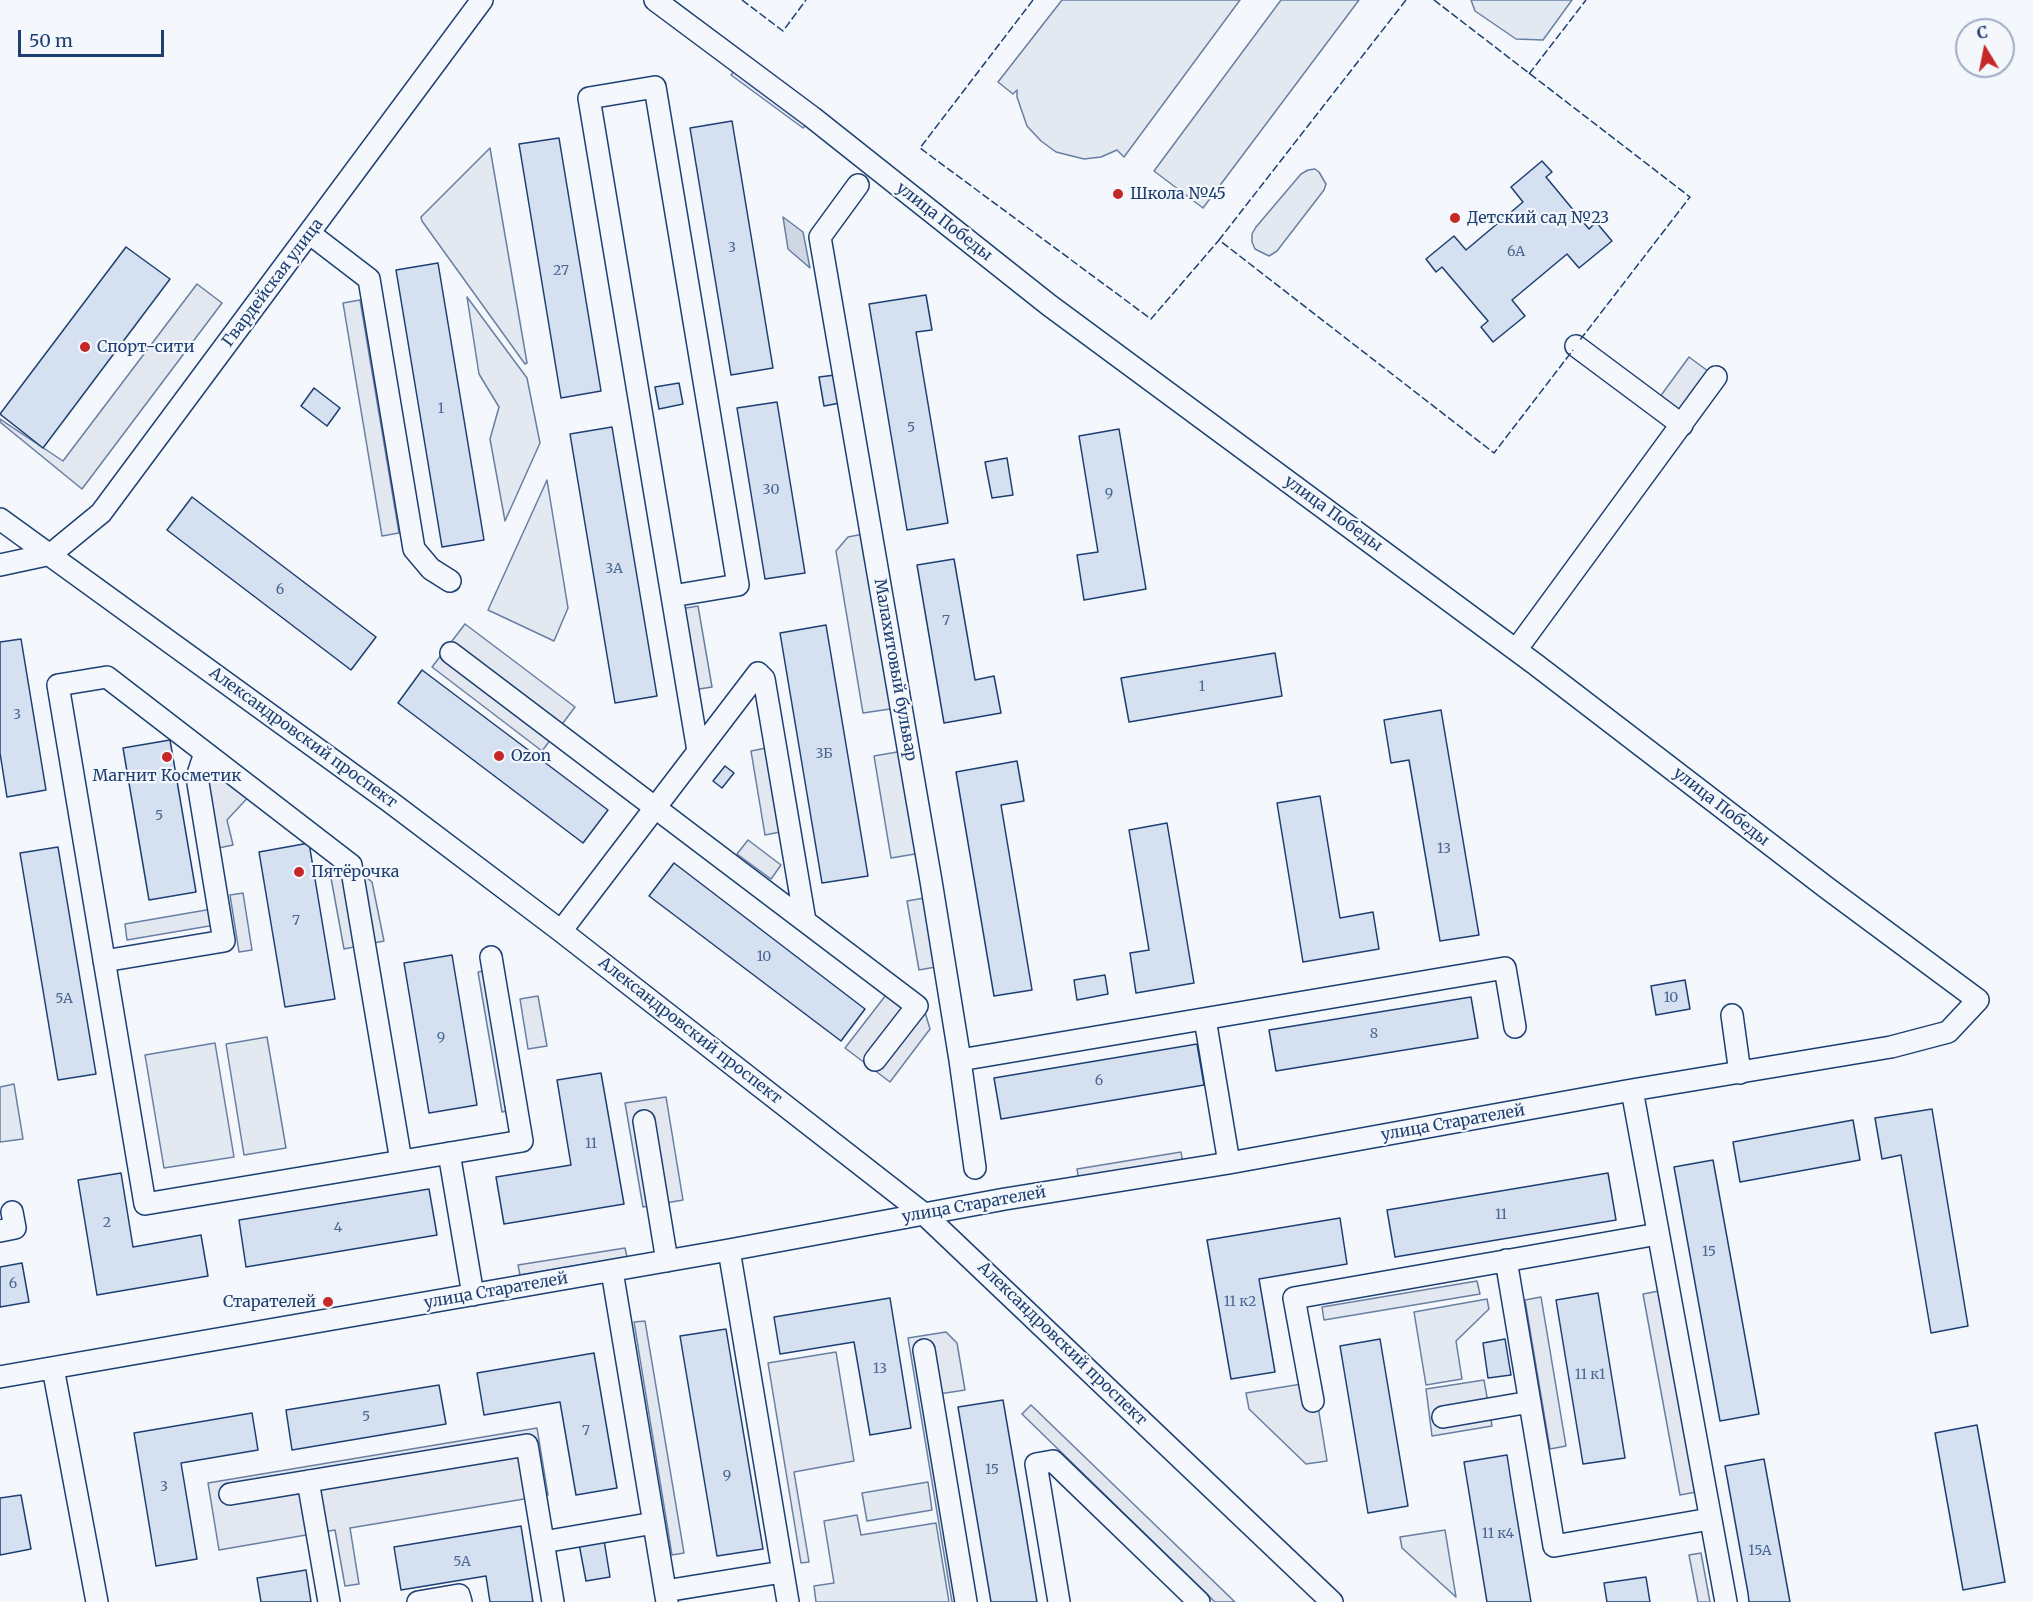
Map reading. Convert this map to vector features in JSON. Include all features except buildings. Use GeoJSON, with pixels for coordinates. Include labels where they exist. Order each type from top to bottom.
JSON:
{"type":"FeatureCollection","features":[{"type":"Feature","properties":{"kind":"street","name":"Гвардейская улица"},"geometry":{"type":"LineString","coordinates":[[51,554],[101,513],[482,0]]}},
{"type":"Feature","properties":{"kind":"street","name":"улица Победы"},"geometry":{"type":"LineString","coordinates":[[656,0],[812,117],[1049,305],[1516,650],[1827,888],[1978,1000],[1948,1032]]}},
{"type":"Feature","properties":{"kind":"street"},"geometry":{"type":"LineString","coordinates":[[672,596],[738,585],[655,87],[589,98],[672,596],[699,752]]}},
{"type":"Feature","properties":{"kind":"street","name":"Малахитовый бульвар"},"geometry":{"type":"LineString","coordinates":[[858,184],[820,237],[933,892],[975,1168]]}},
{"type":"Feature","properties":{"kind":"street"},"geometry":{"type":"LineString","coordinates":[[309,233],[369,279],[414,549],[430,569],[450,580]]}},
{"type":"Feature","properties":{"kind":"street"},"geometry":{"type":"LineString","coordinates":[[1576,345],[1682,425]]}},
{"type":"Feature","properties":{"kind":"street"},"geometry":{"type":"LineString","coordinates":[[1516,650],[1716,377]]}},
{"type":"Feature","properties":{"kind":"street","name":"Александровский проспект"},"geometry":{"type":"LineString","coordinates":[[0,519],[380,794],[924,1214],[1332,1602]]}},
{"type":"Feature","properties":{"kind":"street"},"geometry":{"type":"LineString","coordinates":[[0,565],[51,554]]}},
{"type":"Feature","properties":{"kind":"street"},"geometry":{"type":"LineString","coordinates":[[452,653],[917,1006],[875,1060]]}},
{"type":"Feature","properties":{"kind":"street"},"geometry":{"type":"LineString","coordinates":[[561,932],[758,673],[764,679],[805,921]]}},
{"type":"Feature","properties":{"kind":"street"},"geometry":{"type":"LineString","coordinates":[[401,1161],[351,865],[107,677],[58,685],[145,1204],[522,1141],[491,957]]}},
{"type":"Feature","properties":{"kind":"street"},"geometry":{"type":"LineString","coordinates":[[104,961],[224,941],[196,777],[206,753]]}},
{"type":"Feature","properties":{"kind":"street"},"geometry":{"type":"LineString","coordinates":[[960,1060],[1505,968],[1515,1027]]}},
{"type":"Feature","properties":{"kind":"street"},"geometry":{"type":"LineString","coordinates":[[1732,1015],[1740,1073]]}},
{"type":"Feature","properties":{"kind":"street"},"geometry":{"type":"LineString","coordinates":[[1205,1019],[1229,1163]]}},
{"type":"Feature","properties":{"kind":"street","name":"улица Старателей"},"geometry":{"type":"LineString","coordinates":[[0,1377],[612,1271],[1005,1199],[1229,1163],[1632,1090],[1891,1047],[1948,1032]]}},
{"type":"Feature","properties":{"kind":"street"},"geometry":{"type":"LineString","coordinates":[[1632,1090],[1726,1602]]}},
{"type":"Feature","properties":{"kind":"street"},"geometry":{"type":"LineString","coordinates":[[644,1121],[667,1261]]}},
{"type":"Feature","properties":{"kind":"street"},"geometry":{"type":"LineString","coordinates":[[449,1153],[473,1295]]}},
{"type":"Feature","properties":{"kind":"street"},"geometry":{"type":"LineString","coordinates":[[0,1231],[15,1228],[12,1212]]}},
{"type":"Feature","properties":{"kind":"street"},"geometry":{"type":"LineString","coordinates":[[1313,1401],[1294,1298],[1658,1234]]}},
{"type":"Feature","properties":{"kind":"street"},"geometry":{"type":"LineString","coordinates":[[729,1250],[788,1602]]}},
{"type":"Feature","properties":{"kind":"street"},"geometry":{"type":"LineString","coordinates":[[1506,1260],[1554,1546],[1710,1519]]}},
{"type":"Feature","properties":{"kind":"street"},"geometry":{"type":"LineString","coordinates":[[612,1271],[666,1597],[782,1572]]}},
{"type":"Feature","properties":{"kind":"street"},"geometry":{"type":"LineString","coordinates":[[924,1350],[966,1602]]}},
{"type":"Feature","properties":{"kind":"street"},"geometry":{"type":"LineString","coordinates":[[52,1368],[97,1602]]}},
{"type":"Feature","properties":{"kind":"street"},"geometry":{"type":"LineString","coordinates":[[1443,1417],[1530,1402]]}},
{"type":"Feature","properties":{"kind":"street"},"geometry":{"type":"LineString","coordinates":[[230,1494],[526,1444],[553,1602]]}},
{"type":"Feature","properties":{"kind":"street"},"geometry":{"type":"LineString","coordinates":[[1059,1602],[1036,1464],[1053,1461],[1196,1602]]}},
{"type":"Feature","properties":{"kind":"street"},"geometry":{"type":"LineString","coordinates":[[309,1481],[329,1602]]}},
{"type":"Feature","properties":{"kind":"street"},"geometry":{"type":"LineString","coordinates":[[543,1542],[654,1523]]}},
{"type":"Feature","properties":{"kind":"street"},"geometry":{"type":"LineString","coordinates":[[418,1602],[459,1595],[461,1602]]}},
{"type":"Feature","properties":{"kind":"shaded area"},"geometry":{"type":"Polygon","coordinates":[[[1062,0],[1240,0],[1124,157],[1117,150],[1101,157],[1084,159],[1056,152],[1041,141],[1027,126],[1017,97],[1017,90],[1013,94],[998,82],[1062,0]]]}},
{"type":"Feature","properties":{"kind":"shaded area"},"geometry":{"type":"Polygon","coordinates":[[[1281,0],[1359,0],[1203,208],[1154,171],[1281,0]]]}},
{"type":"Feature","properties":{"kind":"shaded area"},"geometry":{"type":"Polygon","coordinates":[[[1471,0],[1572,0],[1543,40],[1516,39],[1475,11],[1471,0]]]}},
{"type":"Feature","properties":{"kind":"shaded area"},"geometry":{"type":"Polygon","coordinates":[[[740,64],[812,117],[803,128],[731,75],[740,64]]]}},
{"type":"Feature","properties":{"kind":"shaded area"},"geometry":{"type":"Polygon","coordinates":[[[490,148],[527,363],[525,364],[421,217],[490,148]]]}},
{"type":"Feature","properties":{"kind":"shaded area"},"geometry":{"type":"Polygon","coordinates":[[[1315,169],[1326,184],[1324,190],[1277,251],[1269,256],[1255,249],[1252,234],[1256,227],[1301,174],[1315,169]]]}},
{"type":"Feature","properties":{"kind":"shaded area"},"geometry":{"type":"Polygon","coordinates":[[[783,217],[803,232],[810,268],[788,249],[783,217]]]}},
{"type":"Feature","properties":{"kind":"shaded area"},"geometry":{"type":"Polygon","coordinates":[[[197,284],[222,303],[82,489],[0,422],[0,419],[63,461],[197,284]]]}},
{"type":"Feature","properties":{"kind":"shaded area"},"geometry":{"type":"Polygon","coordinates":[[[467,297],[527,378],[540,443],[505,521],[490,439],[499,407],[479,374],[467,297]]]}},
{"type":"Feature","properties":{"kind":"shaded area"},"geometry":{"type":"Polygon","coordinates":[[[360,300],[399,533],[382,536],[343,303],[360,300]]]}},
{"type":"Feature","properties":{"kind":"shaded area"},"geometry":{"type":"Polygon","coordinates":[[[1689,357],[1716,377],[1682,425],[1654,405],[1689,357]]]}},
{"type":"Feature","properties":{"kind":"shaded area"},"geometry":{"type":"Polygon","coordinates":[[[547,480],[568,608],[554,641],[488,610],[547,480]]]}},
{"type":"Feature","properties":{"kind":"shaded area"},"geometry":{"type":"Polygon","coordinates":[[[868,533],[897,708],[863,713],[836,551],[848,537],[868,533]]]}},
{"type":"Feature","properties":{"kind":"shaded area"},"geometry":{"type":"Polygon","coordinates":[[[698,606],[712,687],[693,690],[680,609],[698,606]]]}},
{"type":"Feature","properties":{"kind":"shaded area"},"geometry":{"type":"Polygon","coordinates":[[[465,624],[575,707],[542,751],[432,667],[465,624]]]}},
{"type":"Feature","properties":{"kind":"shaded area"},"geometry":{"type":"Polygon","coordinates":[[[766,748],[780,832],[765,835],[751,751],[766,748]]]}},
{"type":"Feature","properties":{"kind":"shaded area"},"geometry":{"type":"Polygon","coordinates":[[[903,751],[921,853],[891,858],[874,756],[903,751]]]}},
{"type":"Feature","properties":{"kind":"shaded area"},"geometry":{"type":"Polygon","coordinates":[[[205,753],[254,791],[227,820],[233,845],[209,850],[205,753]]]}},
{"type":"Feature","properties":{"kind":"shaded area"},"geometry":{"type":"Polygon","coordinates":[[[748,840],[781,865],[771,879],[737,854],[748,840]]]}},
{"type":"Feature","properties":{"kind":"shaded area"},"geometry":{"type":"Polygon","coordinates":[[[351,865],[372,882],[384,941],[344,949],[329,867],[351,865]]]}},
{"type":"Feature","properties":{"kind":"shaded area"},"geometry":{"type":"Polygon","coordinates":[[[243,893],[252,950],[239,952],[230,895],[243,893]]]}},
{"type":"Feature","properties":{"kind":"shaded area"},"geometry":{"type":"Polygon","coordinates":[[[930,897],[941,966],[919,970],[907,901],[930,897]]]}},
{"type":"Feature","properties":{"kind":"shaded area"},"geometry":{"type":"Polygon","coordinates":[[[212,909],[215,925],[127,940],[125,924],[212,909]]]}},
{"type":"Feature","properties":{"kind":"shaded area"},"geometry":{"type":"Polygon","coordinates":[[[494,969],[517,1109],[502,1112],[478,972],[494,969]]]}},
{"type":"Feature","properties":{"kind":"shaded area"},"geometry":{"type":"Polygon","coordinates":[[[896,982],[922,1002],[930,1029],[890,1082],[845,1048],[896,982]]]}},
{"type":"Feature","properties":{"kind":"shaded area"},"geometry":{"type":"Polygon","coordinates":[[[538,996],[547,1046],[528,1049],[520,999],[538,996]]]}},
{"type":"Feature","properties":{"kind":"shaded area"},"geometry":{"type":"Polygon","coordinates":[[[267,1037],[286,1148],[244,1155],[226,1044],[267,1037]]]}},
{"type":"Feature","properties":{"kind":"shaded area"},"geometry":{"type":"Polygon","coordinates":[[[215,1043],[234,1157],[164,1168],[145,1055],[215,1043]]]}},
{"type":"Feature","properties":{"kind":"shaded area"},"geometry":{"type":"Polygon","coordinates":[[[14,1084],[23,1139],[0,1142],[0,1087],[14,1084]]]}},
{"type":"Feature","properties":{"kind":"shaded area"},"geometry":{"type":"Polygon","coordinates":[[[666,1097],[683,1200],[643,1207],[625,1103],[666,1097]]]}},
{"type":"Feature","properties":{"kind":"shaded area"},"geometry":{"type":"Polygon","coordinates":[[[1181,1152],[1184,1170],[1080,1187],[1077,1169],[1181,1152]]]}},
{"type":"Feature","properties":{"kind":"shaded area"},"geometry":{"type":"Polygon","coordinates":[[[625,1248],[627,1257],[520,1275],[518,1265],[625,1248]]]}},
{"type":"Feature","properties":{"kind":"shaded area"},"geometry":{"type":"Polygon","coordinates":[[[1477,1281],[1480,1294],[1324,1320],[1322,1307],[1477,1281]]]}},
{"type":"Feature","properties":{"kind":"shaded area"},"geometry":{"type":"Polygon","coordinates":[[[1659,1291],[1696,1492],[1680,1495],[1643,1294],[1659,1291]]]}},
{"type":"Feature","properties":{"kind":"shaded area"},"geometry":{"type":"Polygon","coordinates":[[[1541,1297],[1566,1446],[1550,1449],[1525,1300],[1541,1297]]]}},
{"type":"Feature","properties":{"kind":"shaded area"},"geometry":{"type":"Polygon","coordinates":[[[1487,1299],[1489,1309],[1456,1341],[1462,1379],[1426,1385],[1414,1312],[1487,1299]]]}},
{"type":"Feature","properties":{"kind":"shaded area"},"geometry":{"type":"Polygon","coordinates":[[[645,1321],[684,1553],[672,1555],[634,1322],[645,1321]]]}},
{"type":"Feature","properties":{"kind":"shaded area"},"geometry":{"type":"Polygon","coordinates":[[[946,1332],[957,1343],[965,1390],[926,1396],[960,1602],[952,1602],[908,1338],[946,1332]]]}},
{"type":"Feature","properties":{"kind":"shaded area"},"geometry":{"type":"Polygon","coordinates":[[[836,1352],[854,1461],[794,1472],[809,1562],[801,1563],[768,1363],[836,1352]]]}},
{"type":"Feature","properties":{"kind":"shaded area"},"geometry":{"type":"Polygon","coordinates":[[[1484,1380],[1492,1426],[1432,1436],[1426,1389],[1484,1380]]]}},
{"type":"Feature","properties":{"kind":"shaded area"},"geometry":{"type":"Polygon","coordinates":[[[1314,1382],[1327,1461],[1306,1464],[1249,1409],[1246,1393],[1314,1382]]]}},
{"type":"Feature","properties":{"kind":"shaded area"},"geometry":{"type":"Polygon","coordinates":[[[1031,1405],[1235,1602],[1215,1602],[1022,1414],[1031,1405]]]}},
{"type":"Feature","properties":{"kind":"shaded area"},"geometry":{"type":"Polygon","coordinates":[[[537,1428],[548,1495],[350,1528],[359,1584],[345,1586],[335,1530],[219,1550],[208,1483],[537,1428]]]}},
{"type":"Feature","properties":{"kind":"shaded area"},"geometry":{"type":"Polygon","coordinates":[[[928,1482],[932,1510],[867,1521],[862,1493],[928,1482]]]}},
{"type":"Feature","properties":{"kind":"shaded area"},"geometry":{"type":"Polygon","coordinates":[[[857,1515],[861,1535],[936,1523],[949,1602],[816,1602],[814,1586],[834,1583],[824,1521],[857,1515]]]}},
{"type":"Feature","properties":{"kind":"shaded area"},"geometry":{"type":"Polygon","coordinates":[[[1445,1530],[1456,1597],[1402,1548],[1400,1537],[1445,1530]]]}},
{"type":"Feature","properties":{"kind":"shaded area"},"geometry":{"type":"Polygon","coordinates":[[[1701,1553],[1710,1602],[1698,1602],[1689,1555],[1701,1553]]]}},
{"type":"Feature","properties":{"kind":"fence"},"geometry":{"type":"LineString","coordinates":[[742,0],[783,31],[806,0]]}},
{"type":"Feature","properties":{"kind":"fence"},"geometry":{"type":"LineString","coordinates":[[1033,0],[920,148],[1151,319],[1220,239]]}},
{"type":"Feature","properties":{"kind":"fence"},"geometry":{"type":"LineString","coordinates":[[1406,0],[1219,240],[1494,453],[1573,350]]}},
{"type":"Feature","properties":{"kind":"fence"},"geometry":{"type":"LineString","coordinates":[[1434,0],[1690,197],[1580,340]]}},
{"type":"Feature","properties":{"kind":"fence"},"geometry":{"type":"LineString","coordinates":[[1529,74],[1586,0]]}},
{"type":"Feature","properties":{"kind":"place","name":"Школа №45"},"geometry":{"type":"Point","coordinates":[1118,194]}},
{"type":"Feature","properties":{"kind":"place","name":"Детский сад №23"},"geometry":{"type":"Point","coordinates":[1455,218]}},
{"type":"Feature","properties":{"kind":"place","name":"Спорт-сити"},"geometry":{"type":"Point","coordinates":[85,347]}},
{"type":"Feature","properties":{"kind":"place","name":"Ozon"},"geometry":{"type":"Point","coordinates":[499,756]}},
{"type":"Feature","properties":{"kind":"place","name":"Магнит Косметик"},"geometry":{"type":"Point","coordinates":[167,757]}},
{"type":"Feature","properties":{"kind":"place","name":"Пятёрочка"},"geometry":{"type":"Point","coordinates":[299,872]}},
{"type":"Feature","properties":{"kind":"place","name":"Старателей"},"geometry":{"type":"Point","coordinates":[328,1302]}}]}
